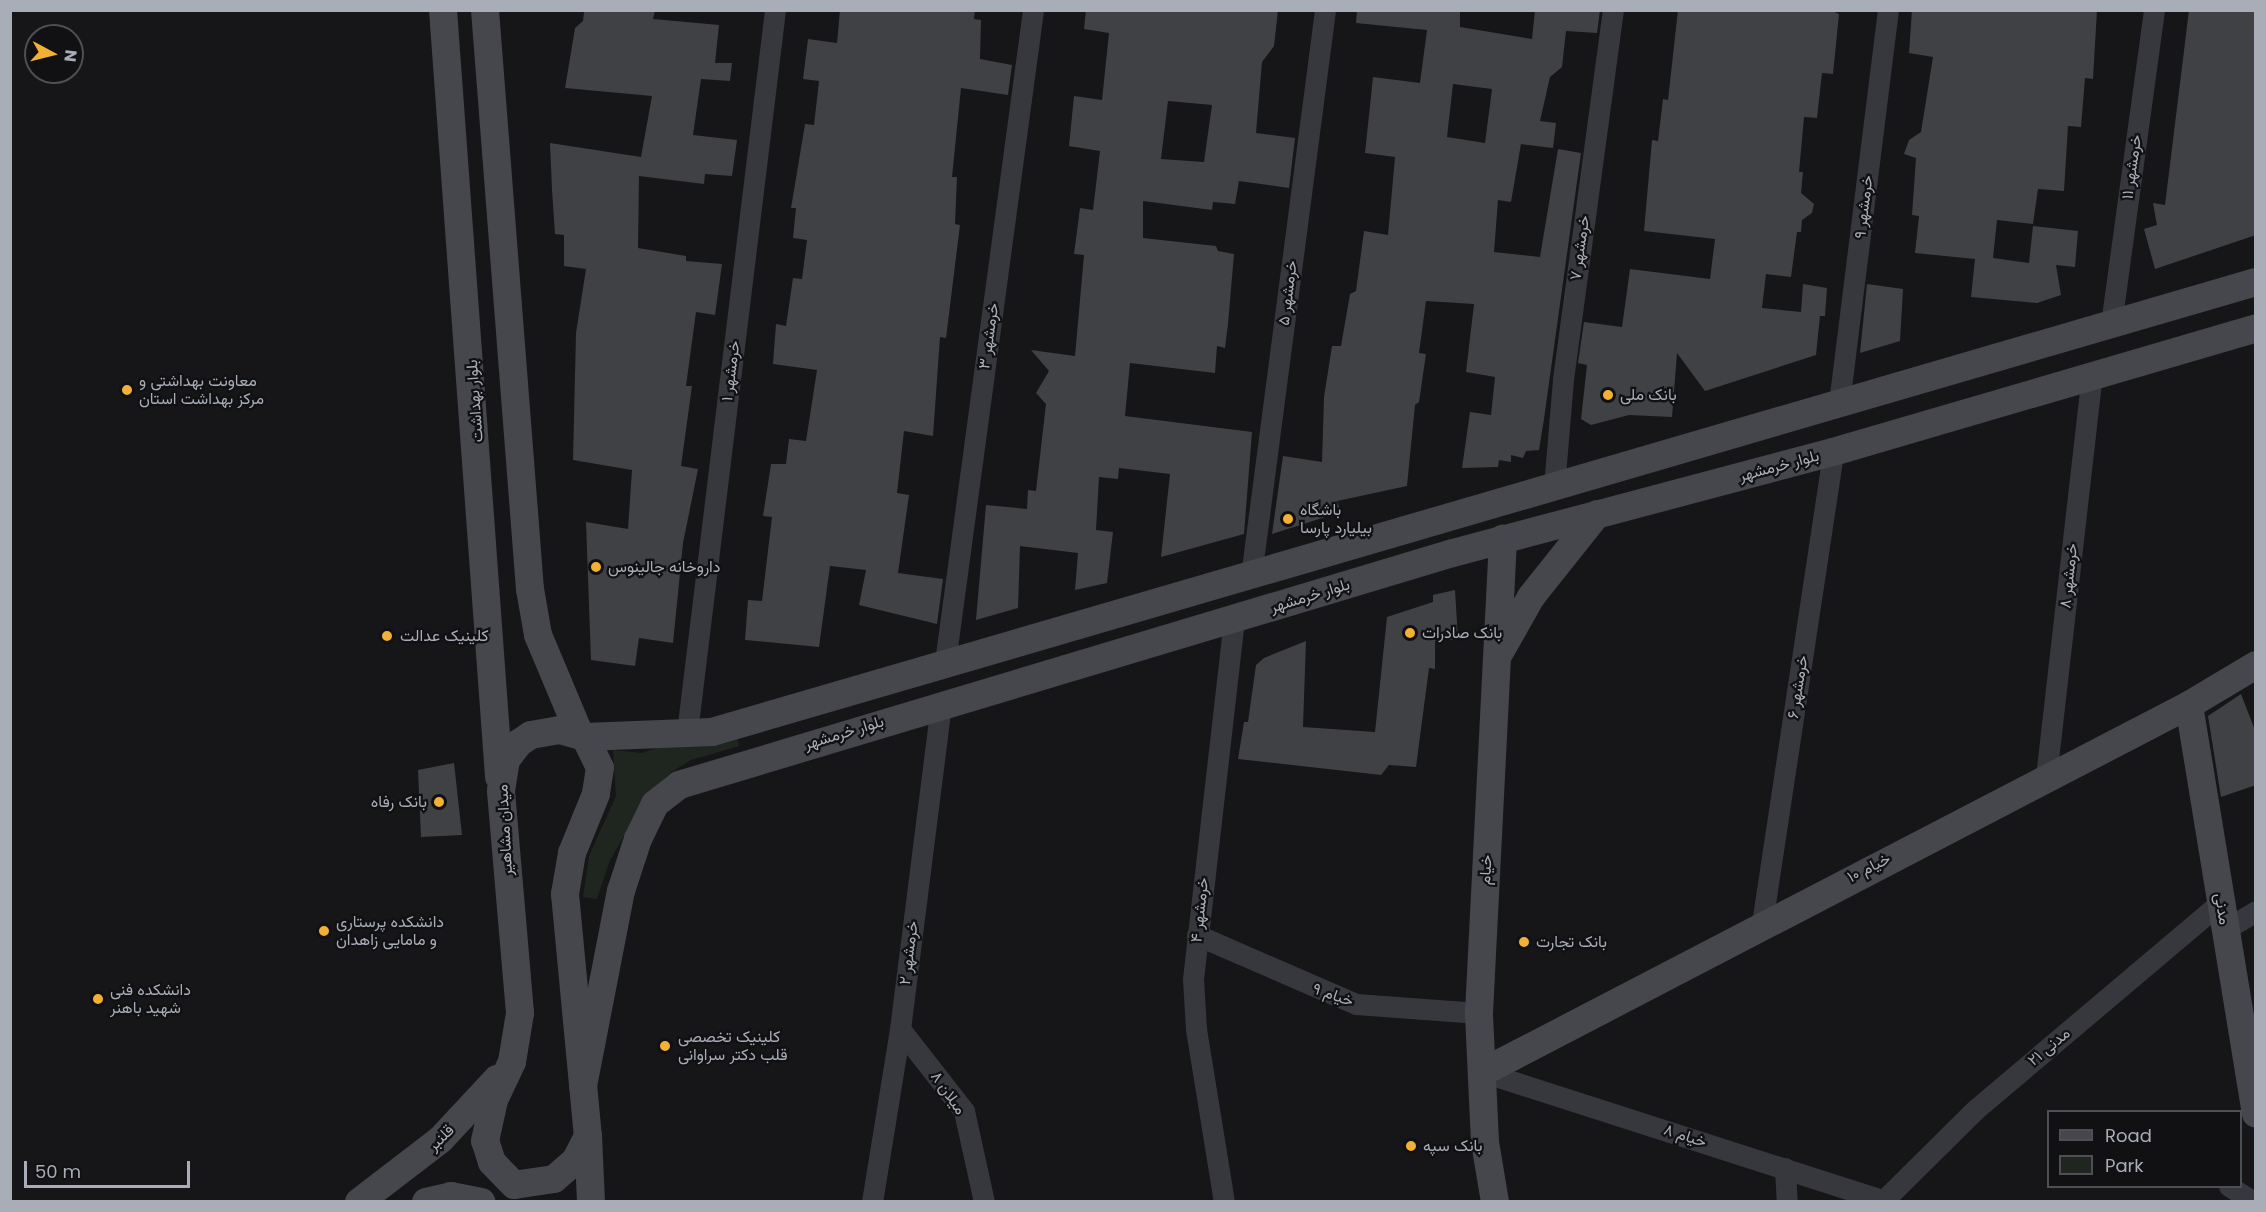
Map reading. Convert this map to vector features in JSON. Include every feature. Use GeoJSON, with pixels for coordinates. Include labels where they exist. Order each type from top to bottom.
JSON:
{"type":"FeatureCollection","features":[{"type":"Feature","properties":{"kind":"main road","name":"بلوار بهداشت"},"geometry":{"type":"LineString","coordinates":[[443,10],[501,791]]}},
{"type":"Feature","properties":{"kind":"main road"},"geometry":{"type":"LineString","coordinates":[[485,10],[530,589],[538,635],[583,736],[597,758],[600,779],[572,853],[565,894],[588,1136],[591,1202]]}},
{"type":"Feature","properties":{"kind":"main road"},"geometry":{"type":"LineString","coordinates":[[583,736],[712,732],[945,662],[1251,576],[2256,282]]}},
{"type":"Feature","properties":{"kind":"main road"},"geometry":{"type":"LineString","coordinates":[[2226,290],[2228,336]]}},
{"type":"Feature","properties":{"kind":"main road","name":"بلوار خرمشهر"},"geometry":{"type":"LineString","coordinates":[[583,1086],[621,891],[655,804],[679,785],[706,774],[1503,538],[1833,452],[2092,374],[2256,328]]}},
{"type":"Feature","properties":{"kind":"main road"},"geometry":{"type":"LineString","coordinates":[[1497,657],[1532,597],[1597,514]]}},
{"type":"Feature","properties":{"kind":"main road","name":"خیام"},"geometry":{"type":"LineString","coordinates":[[1495,1202],[1485,1142],[1479,1013],[1503,538]]}},
{"type":"Feature","properties":{"kind":"main road"},"geometry":{"type":"LineString","coordinates":[[941,704],[945,662]]}},
{"type":"Feature","properties":{"kind":"main road","name":"خیام ۱۰"},"geometry":{"type":"LineString","coordinates":[[1483,1072],[1762,923],[2189,705],[2256,665]]}},
{"type":"Feature","properties":{"kind":"main road","name":"مدنی"},"geometry":{"type":"LineString","coordinates":[[2189,705],[2221,902],[2250,1044],[2256,1114]]}},
{"type":"Feature","properties":{"kind":"main road","name":"میدان مشاهیر"},"geometry":{"type":"LineString","coordinates":[[583,736],[560,730],[531,735],[506,760],[501,791],[520,1013],[512,1062],[494,1100],[485,1141],[492,1162],[520,1193],[554,1179],[576,1160],[588,1136]]}},
{"type":"Feature","properties":{"kind":"main road","name":"قلنبر"},"geometry":{"type":"LineString","coordinates":[[359,1202],[441,1139],[512,1062]]}},
{"type":"Feature","properties":{"kind":"main road"},"geometry":{"type":"LineString","coordinates":[[426,1202],[451,1196],[481,1202]]}},
{"type":"Feature","properties":{"kind":"street","name":"خرمشهر ۱"},"geometry":{"type":"LineString","coordinates":[[687,732],[775,10]]}},
{"type":"Feature","properties":{"kind":"street","name":"خرمشهر ۳"},"geometry":{"type":"LineString","coordinates":[[945,662],[1033,10]]}},
{"type":"Feature","properties":{"kind":"street","name":"خرمشهر ۵"},"geometry":{"type":"LineString","coordinates":[[1251,576],[1326,10]]}},
{"type":"Feature","properties":{"kind":"street","name":"خرمشهر ۷"},"geometry":{"type":"LineString","coordinates":[[1554,487],[1563,379],[1613,10]]}},
{"type":"Feature","properties":{"kind":"street","name":"خرمشهر ۹"},"geometry":{"type":"LineString","coordinates":[[1839,403],[1888,10]]}},
{"type":"Feature","properties":{"kind":"street","name":"خرمشهر ۱۱"},"geometry":{"type":"LineString","coordinates":[[2111,324],[2154,10]]}},
{"type":"Feature","properties":{"kind":"street","name":"خرمشهر ۸"},"geometry":{"type":"LineString","coordinates":[[2046,777],[2092,374]]}},
{"type":"Feature","properties":{"kind":"street","name":"خرمشهر ۶"},"geometry":{"type":"LineString","coordinates":[[1762,923],[1833,452]]}},
{"type":"Feature","properties":{"kind":"street","name":"خرمشهر ۴"},"geometry":{"type":"LineString","coordinates":[[1224,1202],[1197,1029],[1197,936],[1234,619]]}},
{"type":"Feature","properties":{"kind":"street","name":"خرمشهر ۲"},"geometry":{"type":"LineString","coordinates":[[872,1202],[900,1029],[941,704]]}},
{"type":"Feature","properties":{"kind":"street","name":"مدنی ۲۱"},"geometry":{"type":"LineString","coordinates":[[1886,1201],[1976,1109],[2221,902]]}},
{"type":"Feature","properties":{"kind":"street"},"geometry":{"type":"LineString","coordinates":[[2226,929],[2256,910]]}},
{"type":"Feature","properties":{"kind":"street","name":"خیام ۹"},"geometry":{"type":"LineString","coordinates":[[1197,936],[1356,1004],[1479,1013]]}},
{"type":"Feature","properties":{"kind":"street","name":"میلان ۸"},"geometry":{"type":"LineString","coordinates":[[900,1029],[964,1111],[984,1202]]}},
{"type":"Feature","properties":{"kind":"street","name":"خیام ۸"},"geometry":{"type":"LineString","coordinates":[[1483,1072],[1886,1201]]}},
{"type":"Feature","properties":{"kind":"street"},"geometry":{"type":"LineString","coordinates":[[1785,1168],[1787,1202]]}},
{"type":"Feature","properties":{"kind":"street"},"geometry":{"type":"LineString","coordinates":[[2232,1188],[2254,1202]]}},
{"type":"Feature","properties":{"kind":"green space"},"geometry":{"type":"Polygon","coordinates":[[[737,737],[739,746],[691,760],[670,773],[638,812],[610,860],[597,899],[583,897],[589,856],[616,796],[613,750],[642,753],[674,742],[737,737]]]}},
{"type":"Feature","properties":{"kind":"building"},"geometry":{"type":"Polygon","coordinates":[[[655,10],[653,19],[719,25],[715,63],[732,63],[730,81],[701,79],[693,135],[737,140],[732,176],[705,174],[704,184],[639,176],[638,248],[686,256],[686,261],[722,264],[715,315],[696,312],[686,386],[692,386],[681,466],[698,469],[683,543],[673,643],[639,638],[635,666],[591,660],[586,522],[628,529],[632,470],[573,460],[576,333],[586,269],[564,266],[564,235],[555,234],[552,190],[550,143],[641,157],[652,96],[565,88],[575,28],[583,21],[584,12],[655,10]]]}},
{"type":"Feature","properties":{"kind":"building"},"geometry":{"type":"Polygon","coordinates":[[[840,10],[975,10],[974,19],[981,20],[980,59],[1012,65],[1008,95],[961,88],[952,177],[957,177],[955,224],[960,225],[946,338],[940,337],[933,436],[904,431],[897,493],[909,495],[898,573],[943,579],[937,624],[859,605],[866,570],[830,566],[819,647],[745,640],[748,600],[762,601],[772,517],[763,516],[771,464],[786,464],[789,439],[806,441],[817,370],[773,364],[776,324],[786,326],[793,278],[802,279],[807,240],[793,238],[796,208],[791,208],[805,124],[814,125],[819,81],[803,79],[808,39],[837,43],[840,10]]]}},
{"type":"Feature","properties":{"kind":"building"},"geometry":{"type":"Polygon","coordinates":[[[1086,10],[1278,10],[1274,46],[1262,62],[1256,133],[1295,138],[1289,188],[1239,181],[1235,204],[1213,202],[1212,210],[1143,201],[1143,238],[1216,246],[1218,251],[1234,254],[1225,348],[1217,346],[1215,373],[1130,363],[1125,416],[1252,432],[1244,534],[1161,557],[1170,474],[1119,468],[1118,479],[1099,477],[1096,530],[1113,532],[1107,583],[1075,590],[1078,553],[1020,546],[1018,608],[976,620],[986,505],[1027,509],[1028,490],[1036,491],[1046,404],[1036,393],[1049,371],[1031,350],[1075,356],[1084,255],[1074,254],[1080,208],[1093,210],[1100,151],[1069,146],[1074,96],[1102,100],[1109,33],[1084,29],[1086,10]],[[1168,101],[1161,159],[1204,162],[1212,105],[1168,101]]]}},
{"type":"Feature","properties":{"kind":"building"},"geometry":{"type":"Polygon","coordinates":[[[1357,10],[1460,10],[1460,27],[1532,39],[1535,10],[1600,10],[1597,33],[1566,31],[1562,67],[1550,77],[1540,121],[1556,123],[1553,148],[1521,144],[1511,202],[1498,200],[1494,252],[1540,257],[1558,149],[1581,153],[1539,450],[1526,451],[1523,458],[1511,455],[1511,462],[1499,460],[1498,467],[1462,468],[1470,412],[1491,415],[1495,377],[1466,372],[1474,304],[1426,301],[1419,353],[1426,354],[1419,402],[1415,405],[1407,486],[1337,501],[1341,512],[1272,534],[1283,456],[1322,462],[1324,397],[1332,346],[1341,346],[1350,294],[1356,291],[1364,231],[1388,235],[1395,157],[1365,153],[1373,77],[1420,83],[1427,30],[1356,23],[1357,10]],[[1453,84],[1447,137],[1485,143],[1492,89],[1453,84]]]}},
{"type":"Feature","properties":{"kind":"building"},"geometry":{"type":"Polygon","coordinates":[[[1678,10],[1830,10],[1839,14],[1833,74],[1822,73],[1817,118],[1804,117],[1799,172],[1803,172],[1801,193],[1814,204],[1812,213],[1802,220],[1801,232],[1797,232],[1791,277],[1766,274],[1762,308],[1801,312],[1803,284],[1827,288],[1825,316],[1820,316],[1816,355],[1705,391],[1677,353],[1672,417],[1629,415],[1591,425],[1581,419],[1587,365],[1578,363],[1584,322],[1622,327],[1630,269],[1710,279],[1715,239],[1644,231],[1652,140],[1658,141],[1663,99],[1668,100],[1678,10]]]}},
{"type":"Feature","properties":{"kind":"building"},"geometry":{"type":"Polygon","coordinates":[[[1912,10],[2097,10],[2093,79],[2085,78],[2081,127],[2068,126],[2064,191],[2038,189],[2033,224],[1997,220],[1993,258],[2029,263],[2033,226],[2078,231],[2075,267],[2056,265],[2061,295],[2037,303],[1971,297],[1975,259],[1915,253],[1919,216],[1912,215],[1916,158],[1904,154],[1909,140],[1921,132],[1933,57],[1909,53],[1912,10]]]}},
{"type":"Feature","properties":{"kind":"building"},"geometry":{"type":"Polygon","coordinates":[[[2189,10],[2256,10],[2256,235],[2155,269],[2144,229],[2157,225],[2153,203],[2165,205],[2189,10]]]}},
{"type":"Feature","properties":{"kind":"building"},"geometry":{"type":"Polygon","coordinates":[[[1867,284],[1903,289],[1900,341],[1860,353],[1867,284]]]}},
{"type":"Feature","properties":{"kind":"building"},"geometry":{"type":"Polygon","coordinates":[[[1455,590],[1458,639],[1435,641],[1435,669],[1429,668],[1416,767],[1389,765],[1381,775],[1238,759],[1244,722],[1248,722],[1256,665],[1264,658],[1306,641],[1303,727],[1375,732],[1387,617],[1433,602],[1433,595],[1455,590]]]}},
{"type":"Feature","properties":{"kind":"building"},"geometry":{"type":"Polygon","coordinates":[[[2241,694],[2256,733],[2256,785],[2221,797],[2208,716],[2241,694]]]}},
{"type":"Feature","properties":{"kind":"building","name":"بانک رفاه"},"geometry":{"type":"Polygon","coordinates":[[[454,763],[462,835],[421,837],[418,770],[454,763]]]}},
{"type":"Feature","properties":{"kind":"place","name":"معاونت بهداشتی و مرکز بهداشت استان"},"geometry":{"type":"Point","coordinates":[127,390]}},
{"type":"Feature","properties":{"kind":"place","name":"بانک ملی"},"geometry":{"type":"Point","coordinates":[1608,395]}},
{"type":"Feature","properties":{"kind":"place","name":"باشگاه بیلیارد پارسا"},"geometry":{"type":"Point","coordinates":[1288,519]}},
{"type":"Feature","properties":{"kind":"place","name":"داروخانه جالینوس"},"geometry":{"type":"Point","coordinates":[596,567]}},
{"type":"Feature","properties":{"kind":"place","name":"بانک صادرات"},"geometry":{"type":"Point","coordinates":[1410,633]}},
{"type":"Feature","properties":{"kind":"place","name":"کلینیک عدالت"},"geometry":{"type":"Point","coordinates":[387,636]}},
{"type":"Feature","properties":{"kind":"place","name":"بانک رفاه"},"geometry":{"type":"Point","coordinates":[439,802]}},
{"type":"Feature","properties":{"kind":"place","name":"دانشکده پرستاری و مامایی زاهدان"},"geometry":{"type":"Point","coordinates":[324,931]}},
{"type":"Feature","properties":{"kind":"place","name":"بانک تجارت"},"geometry":{"type":"Point","coordinates":[1524,942]}},
{"type":"Feature","properties":{"kind":"place","name":"دانشکده فنی شهید باهنر"},"geometry":{"type":"Point","coordinates":[98,999]}},
{"type":"Feature","properties":{"kind":"place","name":"کلینیک تخصصی قلب دکتر سراوانی"},"geometry":{"type":"Point","coordinates":[665,1046]}},
{"type":"Feature","properties":{"kind":"place","name":"بانک سپه"},"geometry":{"type":"Point","coordinates":[1411,1146]}}]}
